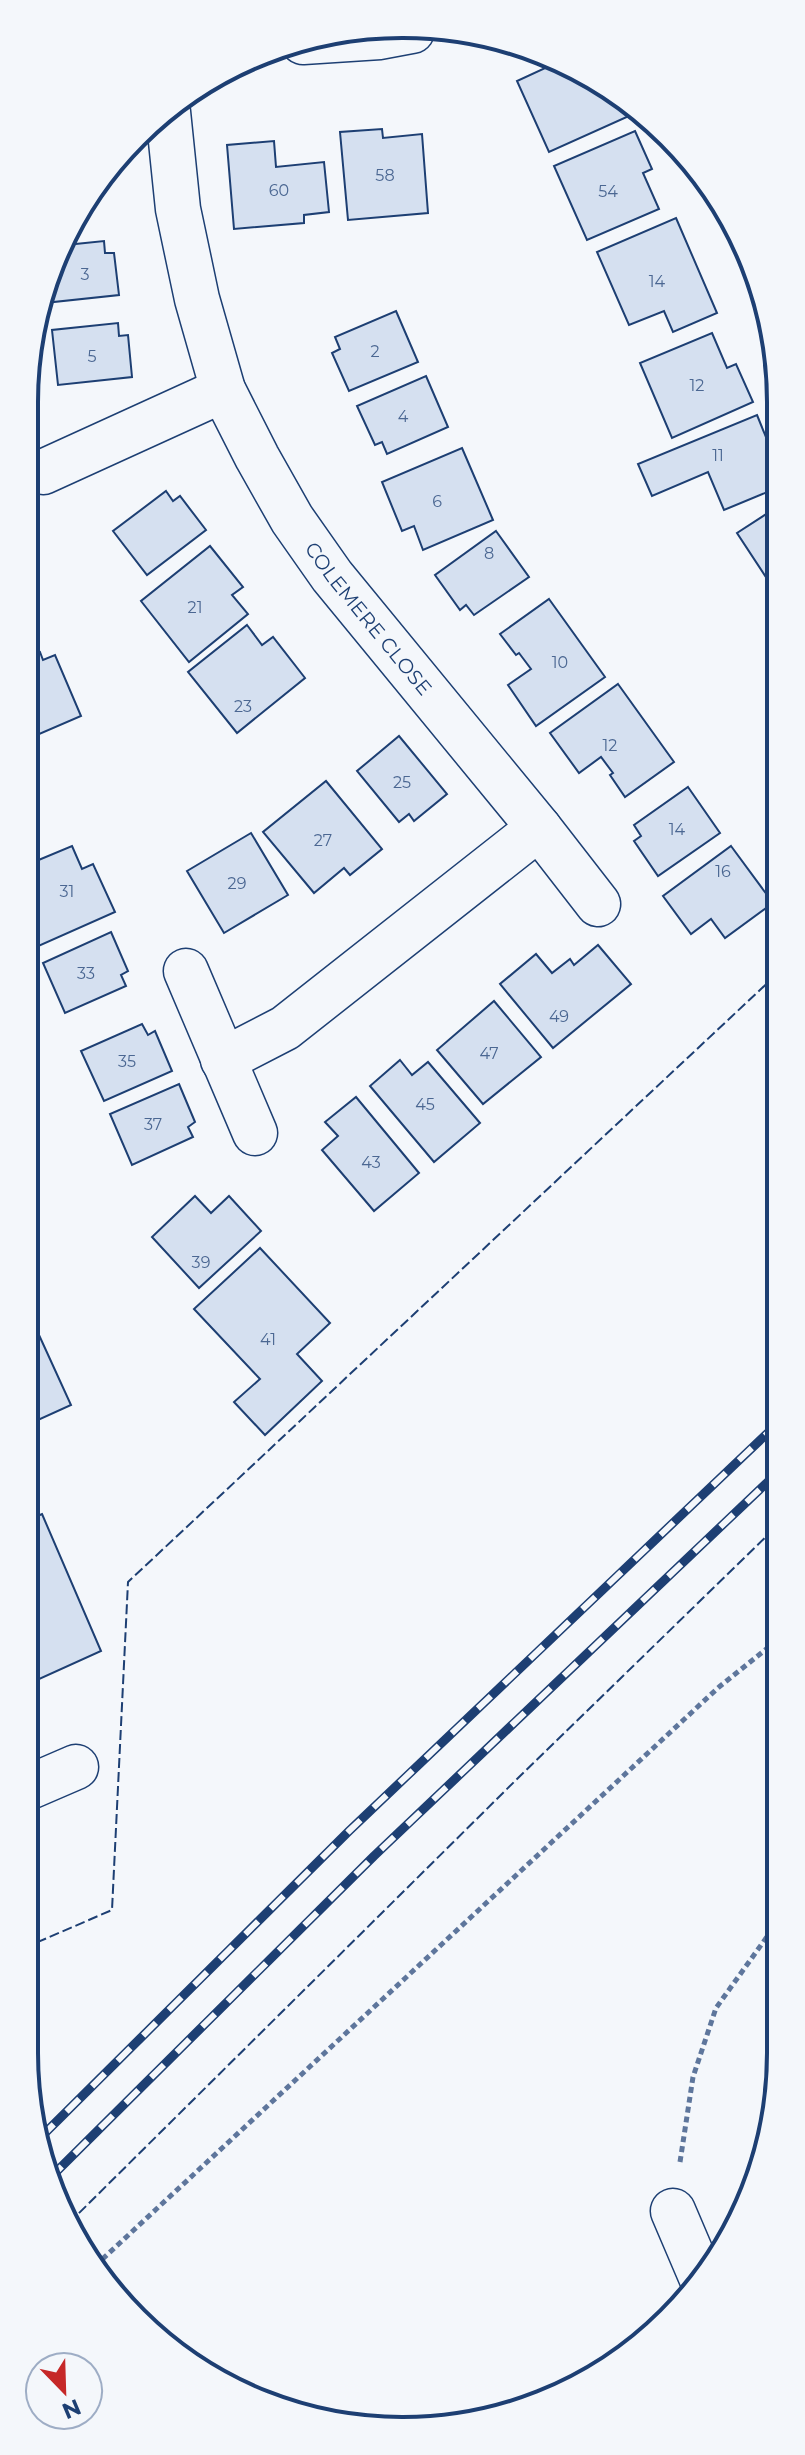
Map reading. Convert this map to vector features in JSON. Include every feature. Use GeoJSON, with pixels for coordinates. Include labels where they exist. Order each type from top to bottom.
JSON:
{"type":"FeatureCollection","features":[{"type":"Feature","properties":{"kind":"street","name":"COLEMERE CLOSE"},"geometry":{"type":"LineString","coordinates":[[169,122],[178,209],[197,299],[223,390],[292,519],[332,576],[598,904]]}},
{"type":"Feature","properties":{"kind":"street"},"geometry":{"type":"LineString","coordinates":[[43,472],[223,390]]}},
{"type":"Feature","properties":{"kind":"street"},"geometry":{"type":"LineString","coordinates":[[223,1060],[285,1028],[539,828]]}},
{"type":"Feature","properties":{"kind":"street"},"geometry":{"type":"LineString","coordinates":[[186,971],[255,1133]]}},
{"type":"Feature","properties":{"kind":"street"},"geometry":{"type":"LineString","coordinates":[[38,1783],[76,1767]]}},
{"type":"Feature","properties":{"kind":"street"},"geometry":{"type":"LineString","coordinates":[[673,2211],[697,2267]]}},
{"type":"Feature","properties":{"kind":"path"},"geometry":{"type":"LineString","coordinates":[[102,2259],[719,1687],[767,1648]]}},
{"type":"Feature","properties":{"kind":"path"},"geometry":{"type":"LineString","coordinates":[[673,2211],[693,2077],[716,2008],[767,1937]]}},
{"type":"Feature","properties":{"kind":"building"},"geometry":{"type":"Polygon","coordinates":[[[546,68],[585,87],[628,116],[549,152],[517,81],[546,68]]]}},
{"type":"Feature","properties":{"kind":"building"},"geometry":{"type":"Polygon","coordinates":[[[382,129],[383,138],[422,134],[428,213],[348,220],[340,132],[382,129]]]}},
{"type":"Feature","properties":{"kind":"building"},"geometry":{"type":"Polygon","coordinates":[[[635,131],[652,169],[643,173],[659,209],[587,240],[554,166],[635,131]]]}},
{"type":"Feature","properties":{"kind":"building"},"geometry":{"type":"Polygon","coordinates":[[[274,141],[276,167],[324,162],[329,212],[304,215],[304,223],[234,229],[227,145],[274,141]]]}},
{"type":"Feature","properties":{"kind":"building"},"geometry":{"type":"Polygon","coordinates":[[[676,218],[717,313],[673,332],[664,311],[629,325],[597,252],[676,218]]]}},
{"type":"Feature","properties":{"kind":"building"},"geometry":{"type":"Polygon","coordinates":[[[104,241],[105,253],[114,253],[119,295],[52,302],[75,244],[104,241]]]}},
{"type":"Feature","properties":{"kind":"building"},"geometry":{"type":"Polygon","coordinates":[[[396,311],[418,362],[349,391],[332,353],[340,349],[335,337],[396,311]]]}},
{"type":"Feature","properties":{"kind":"building"},"geometry":{"type":"Polygon","coordinates":[[[118,323],[119,336],[128,335],[132,377],[58,385],[52,330],[118,323]]]}},
{"type":"Feature","properties":{"kind":"building"},"geometry":{"type":"Polygon","coordinates":[[[712,333],[727,368],[736,364],[753,402],[672,438],[640,363],[712,333]]]}},
{"type":"Feature","properties":{"kind":"building"},"geometry":{"type":"Polygon","coordinates":[[[426,376],[448,427],[387,454],[382,442],[375,445],[357,406],[426,376]]]}},
{"type":"Feature","properties":{"kind":"building"},"geometry":{"type":"Polygon","coordinates":[[[757,415],[767,440],[767,492],[724,510],[708,472],[652,496],[638,464],[757,415]]]}},
{"type":"Feature","properties":{"kind":"building"},"geometry":{"type":"Polygon","coordinates":[[[462,448],[493,520],[423,550],[414,526],[402,531],[382,482],[462,448]]]}},
{"type":"Feature","properties":{"kind":"building"},"geometry":{"type":"Polygon","coordinates":[[[166,491],[173,501],[180,496],[206,530],[147,575],[113,531],[166,491]]]}},
{"type":"Feature","properties":{"kind":"building"},"geometry":{"type":"Polygon","coordinates":[[[767,514],[767,579],[737,533],[767,514]]]}},
{"type":"Feature","properties":{"kind":"building"},"geometry":{"type":"Polygon","coordinates":[[[496,531],[529,577],[474,615],[466,605],[460,610],[435,575],[496,531]]]}},
{"type":"Feature","properties":{"kind":"building"},"geometry":{"type":"Polygon","coordinates":[[[210,546],[243,587],[232,595],[248,614],[189,662],[141,601],[210,546]]]}},
{"type":"Feature","properties":{"kind":"building"},"geometry":{"type":"Polygon","coordinates":[[[549,599],[605,677],[536,726],[508,685],[531,669],[500,634],[549,599]]]}},
{"type":"Feature","properties":{"kind":"building"},"geometry":{"type":"Polygon","coordinates":[[[247,625],[262,645],[273,637],[305,678],[237,733],[188,672],[247,625]]]}},
{"type":"Feature","properties":{"kind":"building"},"geometry":{"type":"Polygon","coordinates":[[[38,653],[43,660],[55,655],[81,716],[38,735],[38,653]]]}},
{"type":"Feature","properties":{"kind":"building"},"geometry":{"type":"Polygon","coordinates":[[[618,684],[674,762],[625,797],[601,757],[579,773],[550,733],[618,684]]]}},
{"type":"Feature","properties":{"kind":"building"},"geometry":{"type":"Polygon","coordinates":[[[399,736],[447,794],[414,821],[409,814],[399,822],[357,771],[399,736]]]}},
{"type":"Feature","properties":{"kind":"building"},"geometry":{"type":"Polygon","coordinates":[[[326,781],[382,849],[350,875],[344,868],[314,893],[263,832],[326,781]]]}},
{"type":"Feature","properties":{"kind":"building"},"geometry":{"type":"Polygon","coordinates":[[[688,787],[720,833],[658,876],[634,841],[641,836],[634,825],[688,787]]]}},
{"type":"Feature","properties":{"kind":"building"},"geometry":{"type":"Polygon","coordinates":[[[251,833],[288,895],[224,933],[187,871],[251,833]]]}},
{"type":"Feature","properties":{"kind":"building"},"geometry":{"type":"Polygon","coordinates":[[[72,846],[82,869],[93,864],[115,912],[38,946],[38,860],[72,846]]]}},
{"type":"Feature","properties":{"kind":"building"},"geometry":{"type":"Polygon","coordinates":[[[731,846],[767,895],[767,907],[725,938],[711,919],[691,934],[663,896],[731,846]]]}},
{"type":"Feature","properties":{"kind":"building"},"geometry":{"type":"Polygon","coordinates":[[[111,932],[128,971],[121,975],[126,986],[65,1013],[43,963],[111,932]]]}},
{"type":"Feature","properties":{"kind":"building"},"geometry":{"type":"Polygon","coordinates":[[[598,945],[631,984],[553,1048],[500,984],[536,954],[552,973],[570,959],[574,965],[598,945]]]}},
{"type":"Feature","properties":{"kind":"building"},"geometry":{"type":"Polygon","coordinates":[[[494,1001],[541,1057],[483,1104],[437,1050],[494,1001]]]}},
{"type":"Feature","properties":{"kind":"building"},"geometry":{"type":"Polygon","coordinates":[[[142,1024],[148,1035],[155,1031],[172,1071],[104,1101],[81,1051],[142,1024]]]}},
{"type":"Feature","properties":{"kind":"building"},"geometry":{"type":"Polygon","coordinates":[[[400,1060],[412,1075],[428,1062],[480,1123],[434,1162],[370,1086],[400,1060]]]}},
{"type":"Feature","properties":{"kind":"building"},"geometry":{"type":"Polygon","coordinates":[[[179,1084],[195,1122],[188,1127],[193,1137],[132,1165],[110,1114],[179,1084]]]}},
{"type":"Feature","properties":{"kind":"building"},"geometry":{"type":"Polygon","coordinates":[[[356,1097],[419,1173],[374,1211],[322,1150],[338,1136],[325,1122],[356,1097]]]}},
{"type":"Feature","properties":{"kind":"building"},"geometry":{"type":"Polygon","coordinates":[[[195,1196],[211,1213],[229,1196],[261,1231],[199,1288],[152,1237],[195,1196]]]}},
{"type":"Feature","properties":{"kind":"building"},"geometry":{"type":"Polygon","coordinates":[[[260,1248],[330,1323],[297,1354],[322,1381],[265,1435],[234,1402],[260,1379],[194,1309],[260,1248]]]}},
{"type":"Feature","properties":{"kind":"building"},"geometry":{"type":"Polygon","coordinates":[[[38,1336],[71,1405],[38,1420],[38,1336]]]}},
{"type":"Feature","properties":{"kind":"building"},"geometry":{"type":"Polygon","coordinates":[[[42,1514],[101,1651],[38,1680],[38,1516],[42,1514]]]}},
{"type":"Feature","properties":{"kind":"railway"},"geometry":{"type":"LineString","coordinates":[[47,2131],[349,1831],[767,1434]]}},
{"type":"Feature","properties":{"kind":"railway"},"geometry":{"type":"LineString","coordinates":[[57,2171],[374,1856],[767,1483]]}},
{"type":"Feature","properties":{"kind":"fence"},"geometry":{"type":"LineString","coordinates":[[38,1942],[112,1910],[128,1582],[767,983]]}},
{"type":"Feature","properties":{"kind":"fence"},"geometry":{"type":"LineString","coordinates":[[77,2215],[767,1536]]}}]}
